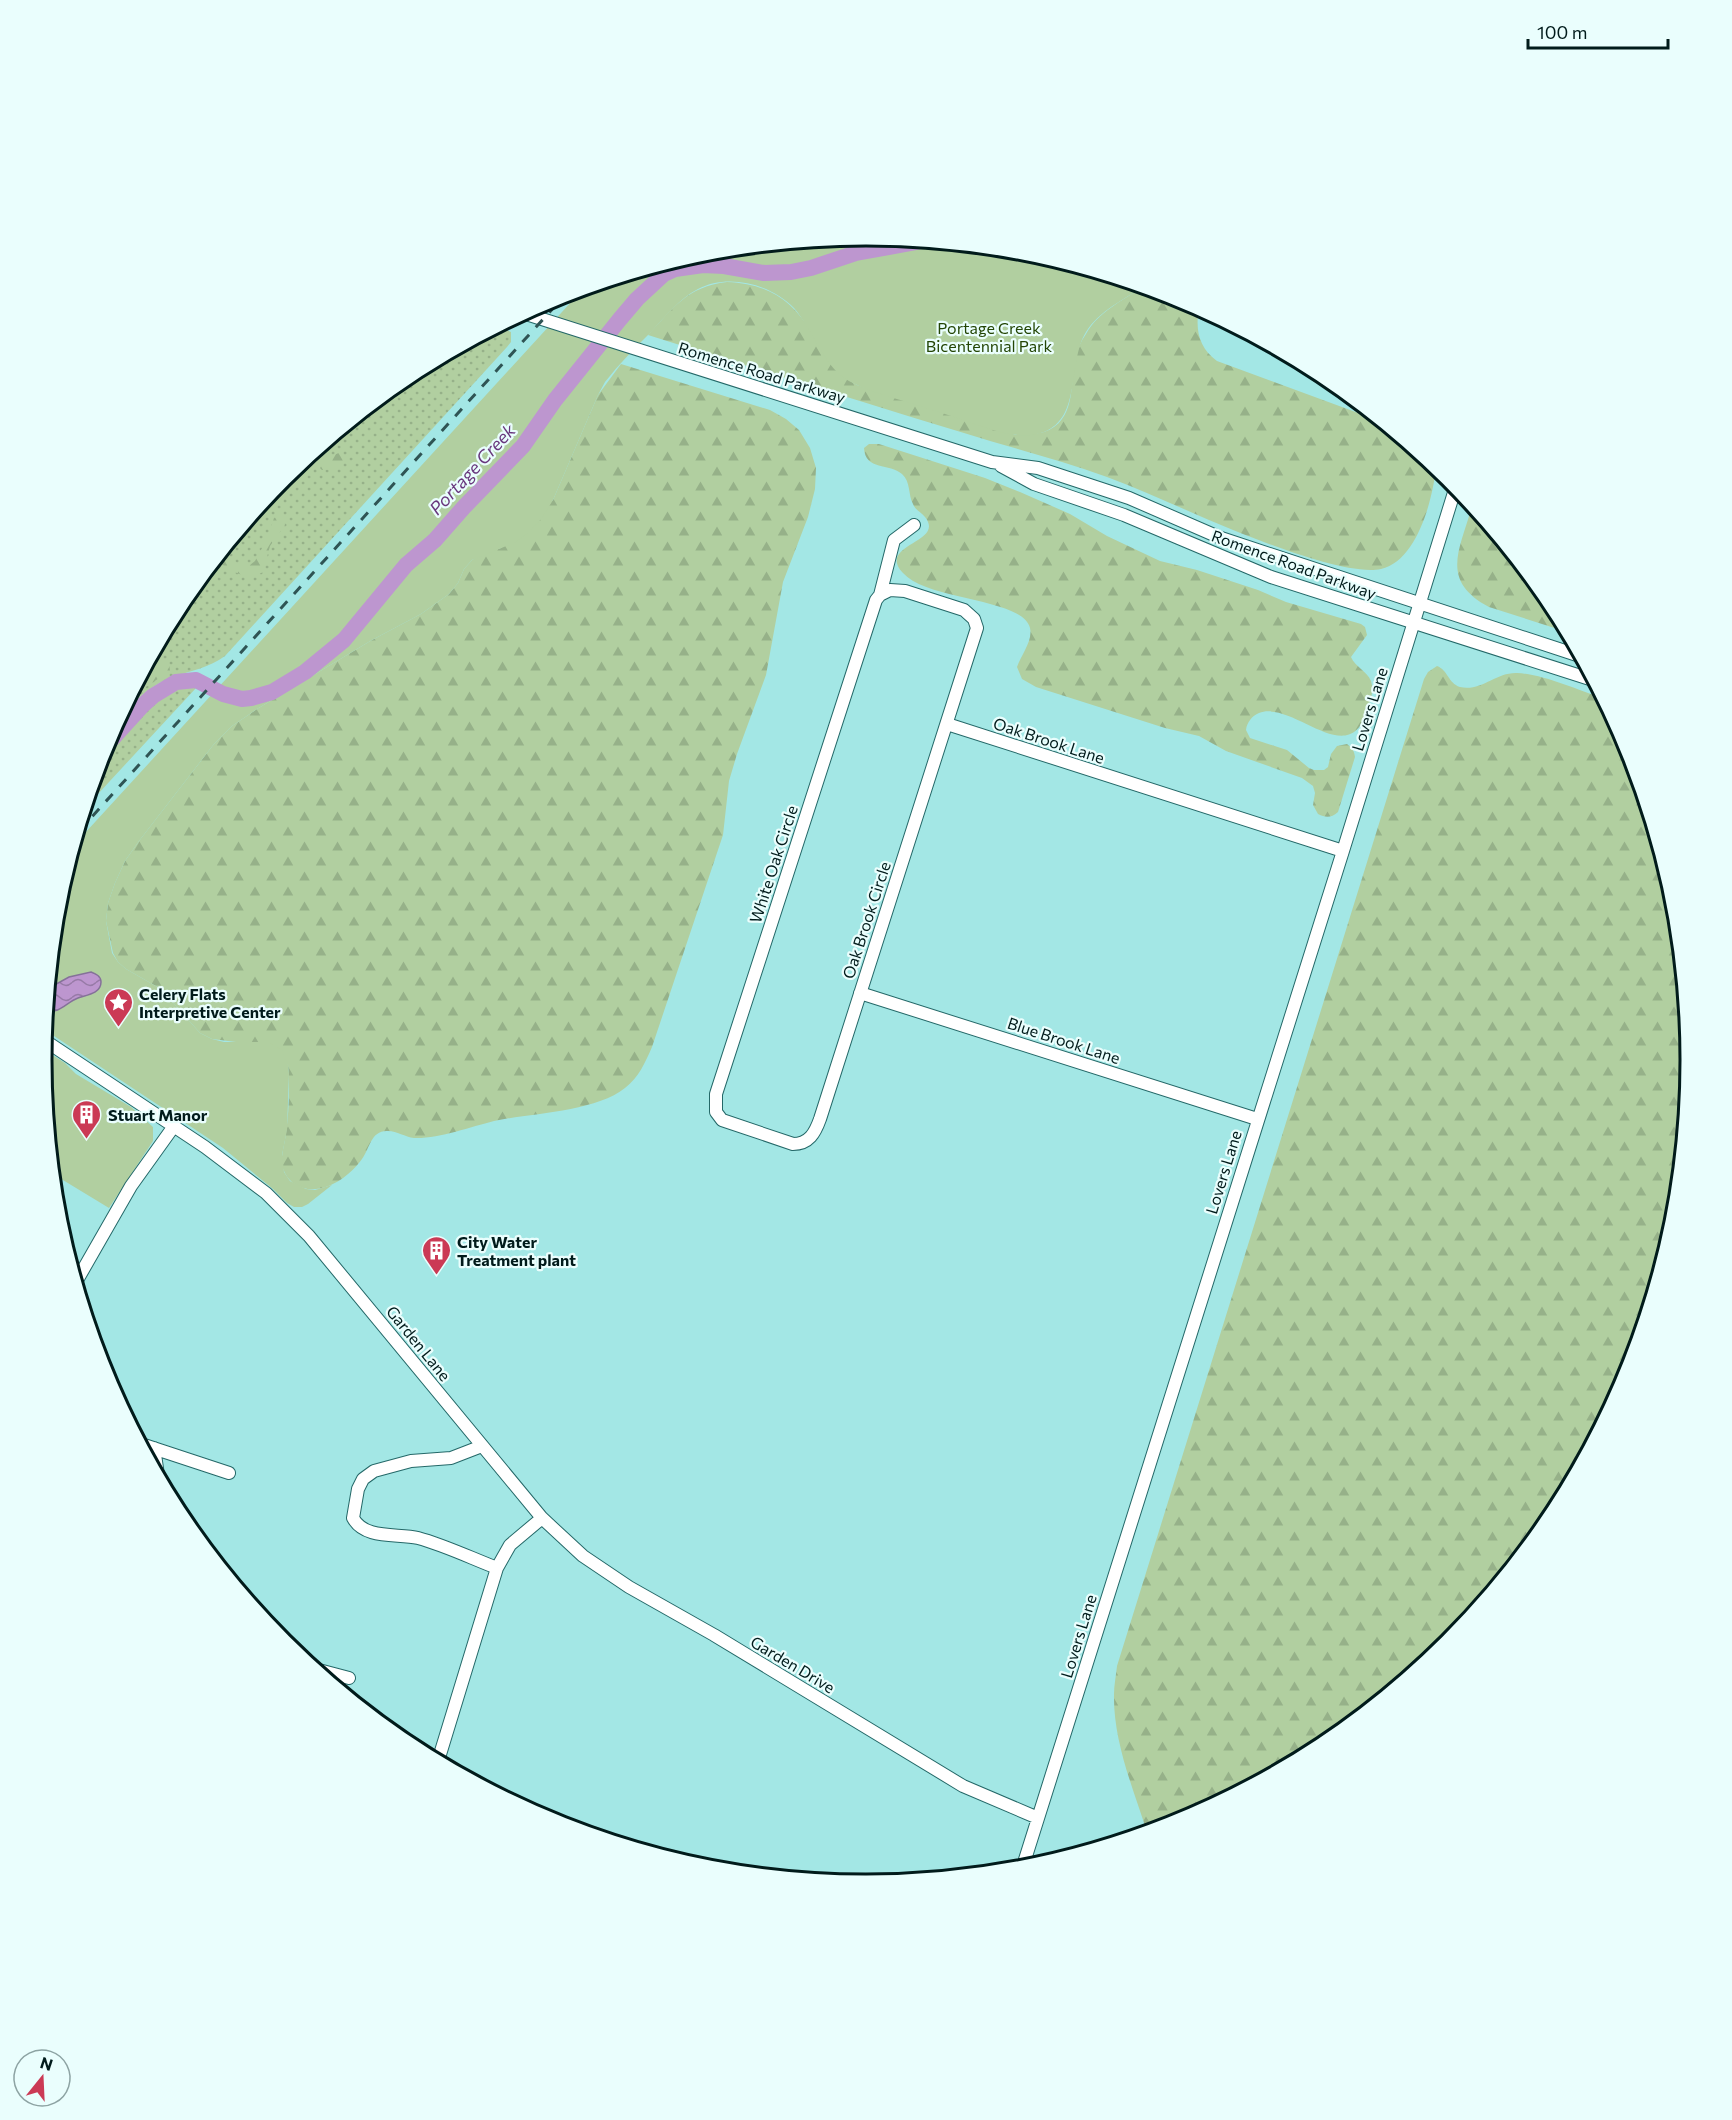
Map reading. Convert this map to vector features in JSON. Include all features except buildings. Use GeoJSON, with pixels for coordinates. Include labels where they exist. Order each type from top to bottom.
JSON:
{"type":"FeatureCollection","features":[{"type":"Feature","properties":{"kind":"street","name":"Romence Road Parkway"},"geometry":{"type":"LineString","coordinates":[[535,317],[992,462],[1038,468],[1129,498],[1221,538],[1571,653]]}},
{"type":"Feature","properties":{"kind":"street","name":"Romence Road Parkway"},"geometry":{"type":"LineString","coordinates":[[992,462],[1034,484],[1124,515],[1242,566],[1584,677]]}},
{"type":"Feature","properties":{"kind":"street","name":"Lovers Lane"},"geometry":{"type":"LineString","coordinates":[[1025,1858],[1453,497]]}},
{"type":"Feature","properties":{"kind":"street","name":"White Oak Circle"},"geometry":{"type":"LineString","coordinates":[[817,1127],[809,1139],[800,1144],[793,1144],[728,1123],[718,1116],[715,1100],[876,600],[880,595],[894,540],[914,525]]}},
{"type":"Feature","properties":{"kind":"street"},"geometry":{"type":"LineString","coordinates":[[880,595],[890,590],[905,591],[964,610],[974,619],[976,632],[947,724]]}},
{"type":"Feature","properties":{"kind":"street","name":"Oak Brook Lane"},"geometry":{"type":"LineString","coordinates":[[947,724],[1343,851]]}},
{"type":"Feature","properties":{"kind":"street","name":"Oak Brook Circle"},"geometry":{"type":"LineString","coordinates":[[817,1127],[947,724]]}},
{"type":"Feature","properties":{"kind":"street","name":"Blue Brook Lane"},"geometry":{"type":"LineString","coordinates":[[860,993],[1257,1119]]}},
{"type":"Feature","properties":{"kind":"street","name":"Garden Lane"},"geometry":{"type":"LineString","coordinates":[[53,1046],[174,1126],[266,1193],[298,1224],[542,1518]]}},
{"type":"Feature","properties":{"kind":"street"},"geometry":{"type":"LineString","coordinates":[[81,1274],[131,1186],[174,1126]]}},
{"type":"Feature","properties":{"kind":"street"},"geometry":{"type":"LineString","coordinates":[[482,1446],[450,1458],[411,1461],[375,1471],[363,1479],[358,1489],[353,1518],[361,1527],[375,1532],[393,1537],[417,1538],[497,1568]]}},
{"type":"Feature","properties":{"kind":"street"},"geometry":{"type":"LineString","coordinates":[[150,1447],[230,1473]]}},
{"type":"Feature","properties":{"kind":"street"},"geometry":{"type":"LineString","coordinates":[[154,1448],[155,1456]]}},
{"type":"Feature","properties":{"kind":"street"},"geometry":{"type":"LineString","coordinates":[[440,1753],[497,1568],[510,1545],[542,1518]]}},
{"type":"Feature","properties":{"kind":"street","name":"Garden Drive"},"geometry":{"type":"LineString","coordinates":[[542,1518],[584,1556],[629,1587],[714,1635],[963,1786],[1038,1818]]}},
{"type":"Feature","properties":{"kind":"street"},"geometry":{"type":"LineString","coordinates":[[332,1673],[349,1678]]}},
{"type":"Feature","properties":{"kind":"green space","name":"Portage Creek Bicentennial Park"},"geometry":{"type":"Polygon","coordinates":[[[866,246],[972,253],[1025,262],[1077,274],[1134,293],[1104,312],[1086,332],[1080,345],[1069,402],[1056,425],[1044,432],[1023,435],[991,429],[878,393],[849,381],[830,364],[794,308],[774,293],[761,287],[722,282],[698,289],[673,309],[621,362],[605,382],[553,500],[542,518],[529,532],[516,542],[472,560],[449,594],[421,614],[372,640],[257,709],[232,726],[214,744],[125,861],[108,903],[106,921],[112,953],[126,969],[161,989],[200,1033],[224,1042],[268,1042],[282,1050],[289,1074],[287,1130],[282,1155],[284,1172],[290,1181],[306,1189],[315,1190],[332,1185],[308,1204],[294,1207],[287,1203],[223,1148],[53,1035],[59,954],[68,901],[85,833],[571,302],[655,274],[707,262],[760,253],[866,246]]]}},
{"type":"Feature","properties":{"kind":"green space"},"geometry":{"type":"Polygon","coordinates":[[[727,282],[742,283],[777,296],[796,311],[805,322],[836,369],[857,385],[1016,435],[1044,432],[1062,420],[1070,401],[1075,359],[1082,340],[1097,319],[1134,293],[1198,318],[1198,331],[1202,344],[1217,361],[1361,415],[1402,448],[1434,479],[1427,511],[1413,542],[1394,564],[1381,569],[1349,568],[1247,536],[1090,471],[648,335],[682,300],[701,288],[727,282]]]}},
{"type":"Feature","properties":{"kind":"green space"},"geometry":{"type":"Polygon","coordinates":[[[506,330],[511,332],[511,342],[507,347],[225,656],[207,666],[164,680],[135,702],[161,653],[190,608],[254,524],[291,485],[330,448],[414,384],[459,355],[506,330]]]}},
{"type":"Feature","properties":{"kind":"green space"},"geometry":{"type":"Polygon","coordinates":[[[621,364],[770,410],[799,430],[810,448],[816,468],[815,489],[808,517],[783,582],[766,675],[729,781],[723,835],[652,1047],[630,1084],[612,1096],[580,1107],[494,1121],[433,1137],[414,1138],[391,1131],[382,1131],[374,1137],[365,1155],[349,1174],[322,1188],[302,1188],[289,1179],[282,1164],[288,1107],[288,1065],[236,1042],[212,1039],[200,1033],[161,989],[118,962],[113,953],[106,921],[108,903],[115,883],[125,861],[139,841],[214,744],[232,726],[372,640],[421,614],[449,594],[472,560],[484,553],[501,548],[553,500],[598,395],[621,364]]]}},
{"type":"Feature","properties":{"kind":"green space"},"geometry":{"type":"Polygon","coordinates":[[[869,444],[879,444],[985,478],[1020,492],[1070,514],[1107,536],[1160,561],[1197,570],[1365,627],[1367,635],[1351,657],[1371,681],[1372,689],[1366,713],[1358,729],[1346,735],[1333,735],[1273,712],[1259,713],[1254,716],[1246,730],[1250,738],[1287,750],[1314,770],[1324,770],[1328,767],[1331,754],[1337,746],[1347,744],[1355,757],[1338,812],[1328,817],[1318,814],[1313,805],[1315,793],[1313,786],[1302,778],[1226,751],[1199,736],[1165,728],[1036,687],[1022,679],[1017,667],[1030,633],[1030,628],[1024,618],[993,605],[932,589],[915,582],[903,573],[897,563],[898,556],[927,533],[929,526],[925,517],[911,500],[905,477],[897,471],[873,463],[865,455],[864,448],[869,444]]]}},
{"type":"Feature","properties":{"kind":"green space"},"geometry":{"type":"Polygon","coordinates":[[[339,453],[343,456],[343,462],[334,469],[322,470],[315,463],[322,456],[324,458],[339,453]]]}},
{"type":"Feature","properties":{"kind":"green space"},"geometry":{"type":"Polygon","coordinates":[[[1469,515],[1511,565],[1555,628],[1489,607],[1473,597],[1458,575],[1459,550],[1469,515]]]}},
{"type":"Feature","properties":{"kind":"green space"},"geometry":{"type":"Polygon","coordinates":[[[279,516],[283,518],[285,525],[270,546],[263,572],[250,576],[244,575],[221,565],[228,556],[237,563],[250,565],[255,561],[268,537],[274,518],[279,516]]]}},
{"type":"Feature","properties":{"kind":"green space"},"geometry":{"type":"Polygon","coordinates":[[[159,660],[169,663],[170,671],[139,694],[159,660]]]}},
{"type":"Feature","properties":{"kind":"green space"},"geometry":{"type":"Polygon","coordinates":[[[1437,666],[1444,670],[1453,683],[1468,688],[1482,685],[1502,675],[1527,674],[1549,679],[1593,695],[1618,749],[1652,849],[1673,954],[1678,1007],[1680,1060],[1673,1166],[1652,1271],[1618,1371],[1571,1467],[1511,1555],[1478,1596],[1402,1672],[1318,1736],[1273,1765],[1226,1790],[1144,1824],[1120,1747],[1114,1694],[1117,1666],[1428,672],[1437,666]]]}},
{"type":"Feature","properties":{"kind":"green space"},"geometry":{"type":"Polygon","coordinates":[[[186,684],[195,684],[196,688],[98,794],[118,740],[147,708],[172,689],[186,684]]]}},
{"type":"Feature","properties":{"kind":"green space"},"geometry":{"type":"Polygon","coordinates":[[[52,1055],[76,1074],[131,1107],[153,1127],[153,1141],[109,1208],[61,1179],[54,1113],[52,1055]]]}},
{"type":"Feature","properties":{"kind":"water"},"geometry":{"type":"Polygon","coordinates":[[[91,972],[101,980],[99,989],[54,1011],[56,984],[69,977],[91,972]]]}},
{"type":"Feature","properties":{"kind":"waterway","name":"Portage Creek"},"geometry":{"type":"LineString","coordinates":[[679,268],[703,265],[764,273],[791,272],[856,253],[890,247]]}},
{"type":"Feature","properties":{"kind":"waterway","name":"Portage Creek"},"geometry":{"type":"LineString","coordinates":[[125,725],[153,696],[176,682],[196,680],[223,694],[242,699],[272,692],[305,672],[344,640],[406,565],[435,540],[523,446],[555,400],[637,299],[664,274],[673,270]]}},
{"type":"Feature","properties":{"kind":"railway"},"geometry":{"type":"LineString","coordinates":[[89,819],[552,309]]}},
{"type":"Feature","properties":{"kind":"place","name":"Celery Flats Interpretive Center"},"geometry":{"type":"Point","coordinates":[118,1028]}},
{"type":"Feature","properties":{"kind":"place","name":"Stuart Manor"},"geometry":{"type":"Point","coordinates":[87,1140]}},
{"type":"Feature","properties":{"kind":"place","name":"City Water Treatment plant"},"geometry":{"type":"Point","coordinates":[436,1276]}}]}
